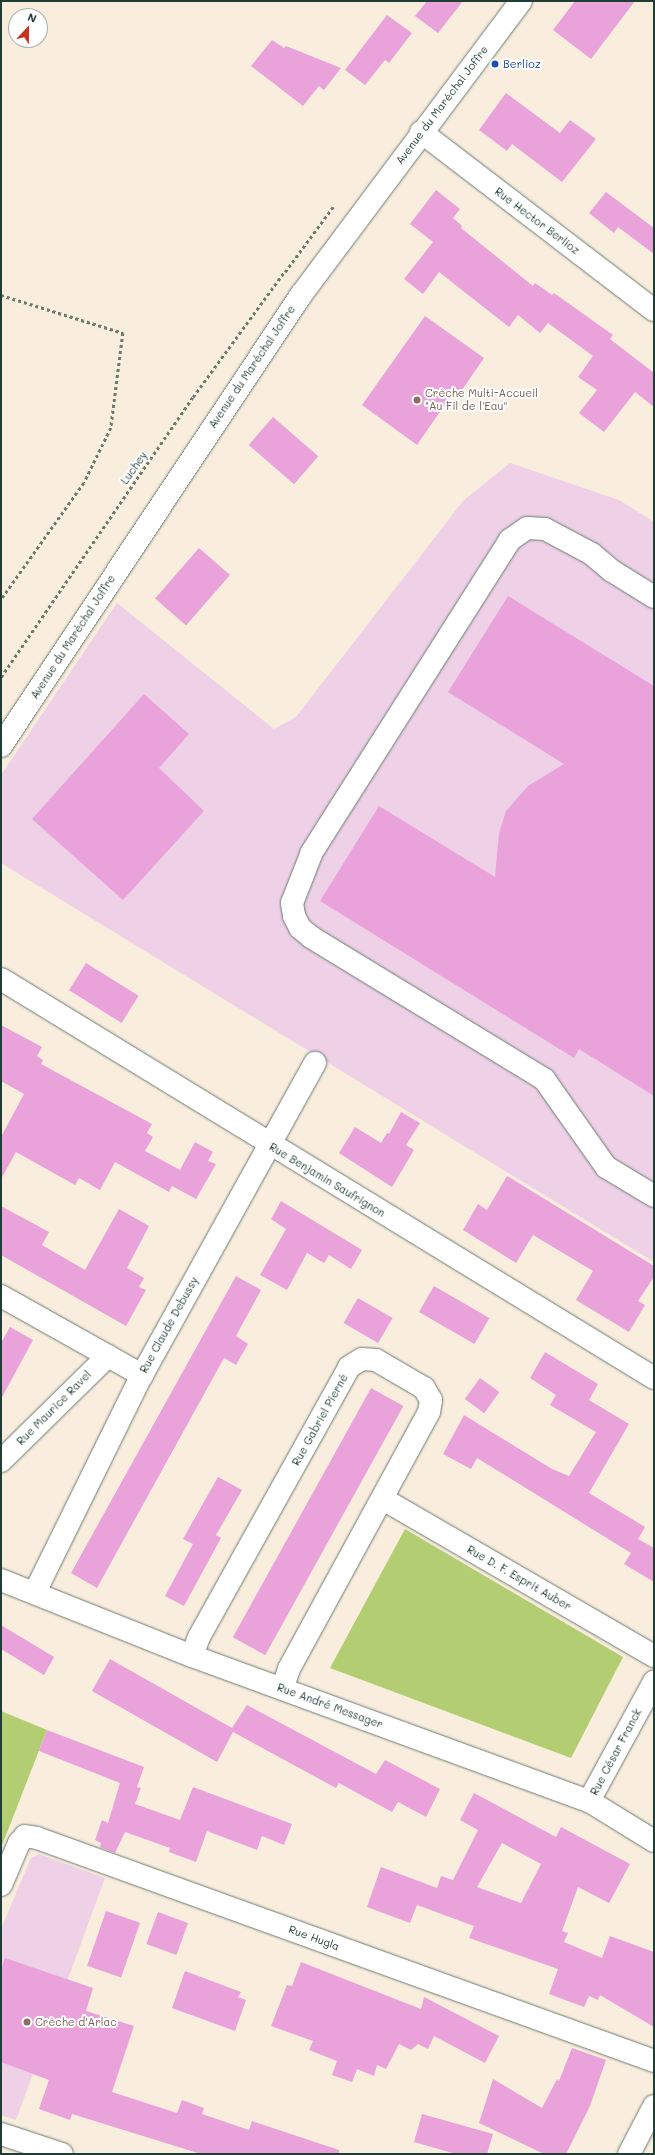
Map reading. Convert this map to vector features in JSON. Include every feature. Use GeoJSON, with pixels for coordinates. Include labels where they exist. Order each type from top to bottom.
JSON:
{"type":"FeatureCollection","features":[{"type":"Feature","properties":{"kind":"street","name":"Avenue du Maréchal Joffre"},"geometry":{"type":"LineString","coordinates":[[1,746],[301,295],[421,132],[521,1]]}},
{"type":"Feature","properties":{"kind":"street","name":"Rue Hector Berlioz"},"geometry":{"type":"LineString","coordinates":[[421,132],[654,310]]}},
{"type":"Feature","properties":{"kind":"street"},"geometry":{"type":"LineString","coordinates":[[654,597],[612,571],[592,554],[545,529],[527,528],[510,540],[312,852],[292,903],[294,916],[300,928],[311,937],[544,1079],[606,1167],[654,1196]]}},
{"type":"Feature","properties":{"kind":"street","name":"Rue Benjamin Saufrignon"},"geometry":{"type":"LineString","coordinates":[[1,979],[268,1144],[654,1378]]}},
{"type":"Feature","properties":{"kind":"street","name":"Rue Claude Debussy"},"geometry":{"type":"LineString","coordinates":[[35,1592],[142,1375],[268,1144],[315,1064]]}},
{"type":"Feature","properties":{"kind":"street"},"geometry":{"type":"LineString","coordinates":[[1,1296],[142,1375]]}},
{"type":"Feature","properties":{"kind":"street","name":"Rue Maurice Ravel"},"geometry":{"type":"LineString","coordinates":[[1,1461],[108,1356]]}},
{"type":"Feature","properties":{"kind":"street","name":"Rue Gabriel Pierné"},"geometry":{"type":"LineString","coordinates":[[192,1656],[199,1637],[349,1367],[362,1359],[376,1360],[424,1388],[431,1400],[429,1412],[383,1499],[289,1669],[282,1689]]}},
{"type":"Feature","properties":{"kind":"street","name":"Rue D. F. Esprit Auber"},"geometry":{"type":"LineString","coordinates":[[383,1499],[654,1656]]}},
{"type":"Feature","properties":{"kind":"street","name":"Rue André Messager"},"geometry":{"type":"LineString","coordinates":[[1,1580],[35,1592],[192,1656],[589,1801],[654,1842]]}},
{"type":"Feature","properties":{"kind":"street","name":"Rue César Franck"},"geometry":{"type":"LineString","coordinates":[[589,1801],[654,1682]]}},
{"type":"Feature","properties":{"kind":"street","name":"Rue Hugla"},"geometry":{"type":"LineString","coordinates":[[1,1885],[18,1842],[25,1836],[37,1838],[654,2061]]}},
{"type":"Feature","properties":{"kind":"street"},"geometry":{"type":"LineString","coordinates":[[629,2154],[654,2106]]}},
{"type":"Feature","properties":{"kind":"street"},"geometry":{"type":"LineString","coordinates":[[1,2134],[62,2154]]}},
{"type":"Feature","properties":{"kind":"path","name":"Luchey"},"geometry":{"type":"LineString","coordinates":[[1,677],[189,404],[285,271]]}},
{"type":"Feature","properties":{"kind":"path"},"geometry":{"type":"LineString","coordinates":[[1,295],[123,333],[111,428],[84,483],[1,600]]}},
{"type":"Feature","properties":{"kind":"shaded area"},"geometry":{"type":"Polygon","coordinates":[[[510,463],[619,500],[654,522],[654,1262],[1,863],[1,775],[117,603],[274,729],[296,717],[463,501],[510,463]]]}},
{"type":"Feature","properties":{"kind":"shaded area","name":"Crèche d'Arlac"},"geometry":{"type":"Polygon","coordinates":[[[39,1854],[105,1878],[16,2120],[1,2115],[1,1929],[31,1858],[39,1854]]]}},
{"type":"Feature","properties":{"kind":"green space"},"geometry":{"type":"Polygon","coordinates":[[[405,1529],[623,1657],[571,1758],[330,1668],[405,1529]]]}},
{"type":"Feature","properties":{"kind":"green space"},"geometry":{"type":"Polygon","coordinates":[[[1,1711],[47,1730],[1,1848],[1,1711]]]}},
{"type":"Feature","properties":{"kind":"building"},"geometry":{"type":"Polygon","coordinates":[[[427,1],[463,1],[438,33],[415,16],[427,1]]]}},
{"type":"Feature","properties":{"kind":"building"},"geometry":{"type":"Polygon","coordinates":[[[575,1],[635,1],[591,59],[553,30],[575,1]]]}},
{"type":"Feature","properties":{"kind":"building"},"geometry":{"type":"Polygon","coordinates":[[[387,15],[412,33],[389,63],[385,60],[365,85],[345,70],[387,15]]]}},
{"type":"Feature","properties":{"kind":"building"},"geometry":{"type":"Polygon","coordinates":[[[272,40],[284,48],[286,46],[341,68],[324,90],[319,86],[303,106],[251,66],[272,40]]]}},
{"type":"Feature","properties":{"kind":"building"},"geometry":{"type":"Polygon","coordinates":[[[506,93],[560,133],[570,120],[596,139],[562,182],[512,144],[507,151],[479,130],[506,93]]]}},
{"type":"Feature","properties":{"kind":"building"},"geometry":{"type":"Polygon","coordinates":[[[436,190],[460,209],[453,218],[462,226],[461,228],[533,286],[535,283],[552,295],[554,293],[613,335],[610,339],[654,373],[654,407],[635,392],[604,432],[579,413],[597,390],[578,377],[593,356],[548,323],[540,333],[518,315],[509,327],[439,272],[423,294],[404,279],[433,242],[410,224],[436,190]]]}},
{"type":"Feature","properties":{"kind":"building"},"geometry":{"type":"Polygon","coordinates":[[[606,192],[654,228],[654,254],[618,227],[614,233],[589,213],[606,192]]]}},
{"type":"Feature","properties":{"kind":"building"},"geometry":{"type":"Polygon","coordinates":[[[425,316],[484,358],[460,393],[455,390],[417,445],[362,405],[425,316]]]}},
{"type":"Feature","properties":{"kind":"building"},"geometry":{"type":"Polygon","coordinates":[[[273,417],[318,456],[294,484],[249,445],[273,417]]]}},
{"type":"Feature","properties":{"kind":"building"},"geometry":{"type":"Polygon","coordinates":[[[199,548],[230,575],[186,625],[155,599],[199,548]]]}},
{"type":"Feature","properties":{"kind":"building"},"geometry":{"type":"Polygon","coordinates":[[[508,596],[654,686],[654,1096],[579,1049],[574,1058],[320,901],[379,806],[495,877],[499,833],[506,811],[528,786],[564,764],[448,692],[508,596]]]}},
{"type":"Feature","properties":{"kind":"building"},"geometry":{"type":"Polygon","coordinates":[[[144,694],[189,734],[159,768],[204,811],[123,900],[32,819],[144,694]]]}},
{"type":"Feature","properties":{"kind":"building"},"geometry":{"type":"Polygon","coordinates":[[[86,963],[139,996],[122,1023],[69,990],[86,963]]]}},
{"type":"Feature","properties":{"kind":"building"},"geometry":{"type":"Polygon","coordinates":[[[1,1025],[42,1047],[37,1056],[43,1060],[41,1064],[152,1124],[147,1133],[153,1137],[145,1151],[180,1170],[195,1142],[213,1152],[208,1161],[216,1164],[196,1199],[172,1186],[169,1192],[115,1162],[100,1190],[79,1178],[75,1185],[16,1152],[1,1179],[1,1137],[24,1094],[1,1081],[1,1025]]]}},
{"type":"Feature","properties":{"kind":"building"},"geometry":{"type":"Polygon","coordinates":[[[401,1112],[420,1123],[406,1145],[414,1150],[392,1187],[339,1153],[355,1127],[381,1143],[387,1133],[389,1134],[401,1112]]]}},
{"type":"Feature","properties":{"kind":"building"},"geometry":{"type":"Polygon","coordinates":[[[507,1176],[654,1266],[654,1277],[638,1301],[645,1305],[629,1332],[576,1300],[593,1271],[533,1235],[516,1263],[463,1230],[478,1204],[487,1210],[507,1176]]]}},
{"type":"Feature","properties":{"kind":"building"},"geometry":{"type":"Polygon","coordinates":[[[281,1201],[362,1250],[351,1269],[329,1255],[324,1263],[307,1253],[287,1290],[260,1275],[286,1229],[271,1219],[281,1201]]]}},
{"type":"Feature","properties":{"kind":"building"},"geometry":{"type":"Polygon","coordinates":[[[1,1206],[49,1232],[42,1245],[85,1270],[119,1209],[149,1226],[127,1268],[144,1278],[139,1287],[146,1290],[126,1326],[1,1255],[1,1206]]]}},
{"type":"Feature","properties":{"kind":"building"},"geometry":{"type":"Polygon","coordinates":[[[236,1276],[261,1290],[236,1336],[248,1344],[236,1365],[224,1358],[97,1588],[71,1573],[236,1276]]]}},
{"type":"Feature","properties":{"kind":"building"},"geometry":{"type":"Polygon","coordinates":[[[434,1286],[489,1318],[474,1344],[419,1312],[434,1286]]]}},
{"type":"Feature","properties":{"kind":"building"},"geometry":{"type":"Polygon","coordinates":[[[358,1298],[393,1318],[378,1343],[344,1323],[358,1298]]]}},
{"type":"Feature","properties":{"kind":"building"},"geometry":{"type":"Polygon","coordinates":[[[10,1327],[33,1340],[1,1399],[1,1343],[10,1327]]]}},
{"type":"Feature","properties":{"kind":"building"},"geometry":{"type":"Polygon","coordinates":[[[545,1352],[598,1384],[589,1400],[629,1424],[589,1493],[645,1527],[638,1539],[654,1548],[654,1582],[624,1564],[631,1553],[477,1458],[471,1469],[443,1454],[464,1415],[552,1469],[569,1476],[596,1432],[550,1405],[556,1395],[530,1378],[545,1352]]]}},
{"type":"Feature","properties":{"kind":"building"},"geometry":{"type":"Polygon","coordinates":[[[480,1378],[499,1392],[484,1413],[465,1399],[480,1378]]]}},
{"type":"Feature","properties":{"kind":"building"},"geometry":{"type":"Polygon","coordinates":[[[371,1388],[403,1406],[265,1655],[233,1637],[371,1388]]]}},
{"type":"Feature","properties":{"kind":"building"},"geometry":{"type":"Polygon","coordinates":[[[218,1477],[242,1490],[216,1535],[221,1538],[184,1606],[165,1596],[193,1544],[183,1539],[218,1477]]]}},
{"type":"Feature","properties":{"kind":"building"},"geometry":{"type":"Polygon","coordinates":[[[1,1625],[54,1657],[44,1675],[1,1649],[1,1625]]]}},
{"type":"Feature","properties":{"kind":"building"},"geometry":{"type":"Polygon","coordinates":[[[110,1659],[232,1728],[247,1705],[376,1774],[385,1760],[440,1789],[426,1817],[398,1802],[392,1812],[339,1783],[336,1788],[233,1732],[217,1762],[92,1691],[110,1659]]]}},
{"type":"Feature","properties":{"kind":"building"},"geometry":{"type":"Polygon","coordinates":[[[47,1730],[144,1767],[137,1787],[141,1788],[135,1804],[180,1820],[193,1787],[292,1824],[284,1845],[262,1836],[257,1850],[207,1831],[196,1862],[169,1852],[170,1848],[125,1832],[115,1853],[100,1847],[101,1843],[95,1840],[102,1820],[108,1823],[120,1783],[39,1751],[47,1730]]]}},
{"type":"Feature","properties":{"kind":"building"},"geometry":{"type":"Polygon","coordinates":[[[474,1793],[556,1837],[561,1827],[630,1864],[609,1903],[578,1887],[562,1931],[568,1933],[564,1942],[602,1958],[610,1936],[654,1952],[654,2027],[600,1995],[598,2000],[589,1996],[584,2007],[549,1994],[558,1969],[469,1938],[474,1926],[417,1905],[410,1923],[367,1907],[381,1867],[437,1888],[441,1876],[453,1880],[478,1830],[460,1820],[474,1793]],[[502,1843],[477,1887],[521,1903],[541,1864],[502,1843]]]}},
{"type":"Feature","properties":{"kind":"building"},"geometry":{"type":"Polygon","coordinates":[[[106,1911],[140,1923],[121,1978],[87,1966],[106,1911]]]}},
{"type":"Feature","properties":{"kind":"building"},"geometry":{"type":"Polygon","coordinates":[[[158,1912],[188,1923],[176,1955],[146,1944],[158,1912]]]}},
{"type":"Feature","properties":{"kind":"building"},"geometry":{"type":"Polygon","coordinates":[[[5,1958],[93,1988],[86,2011],[134,2026],[112,2092],[177,2113],[182,2100],[204,2108],[202,2114],[249,2130],[252,2121],[339,2150],[339,2154],[201,2154],[72,2114],[70,2120],[39,2109],[49,2080],[1,2062],[1,1970],[5,1958]]]}},
{"type":"Feature","properties":{"kind":"building"},"geometry":{"type":"Polygon","coordinates":[[[301,1962],[421,2009],[424,1997],[499,2036],[485,2063],[434,2036],[428,2049],[418,2044],[411,2050],[399,2044],[386,2069],[377,2065],[374,2076],[357,2069],[352,2082],[332,2075],[337,2061],[309,2050],[313,2041],[271,2026],[287,1985],[292,1986],[301,1962]]]}},
{"type":"Feature","properties":{"kind":"building"},"geometry":{"type":"Polygon","coordinates":[[[185,1971],[241,1992],[238,1997],[246,2000],[235,2031],[172,2008],[185,1971]]]}},
{"type":"Feature","properties":{"kind":"building"},"geometry":{"type":"Polygon","coordinates":[[[572,2048],[606,2060],[590,2106],[566,2154],[544,2154],[479,2123],[493,2079],[542,2108],[557,2079],[559,2081],[572,2048]]]}},
{"type":"Feature","properties":{"kind":"building"},"geometry":{"type":"Polygon","coordinates":[[[422,2114],[493,2134],[487,2154],[456,2154],[414,2142],[422,2114]]]}},
{"type":"Feature","properties":{"kind":"place","name":"Berlioz"},"geometry":{"type":"Point","coordinates":[495,64]}},
{"type":"Feature","properties":{"kind":"place","name":"Crèche Multi-Accueil \"Au Fil de l'Eau\""},"geometry":{"type":"Point","coordinates":[417,400]}},
{"type":"Feature","properties":{"kind":"place","name":"Crèche d'Arlac"},"geometry":{"type":"Point","coordinates":[27,2022]}}]}
